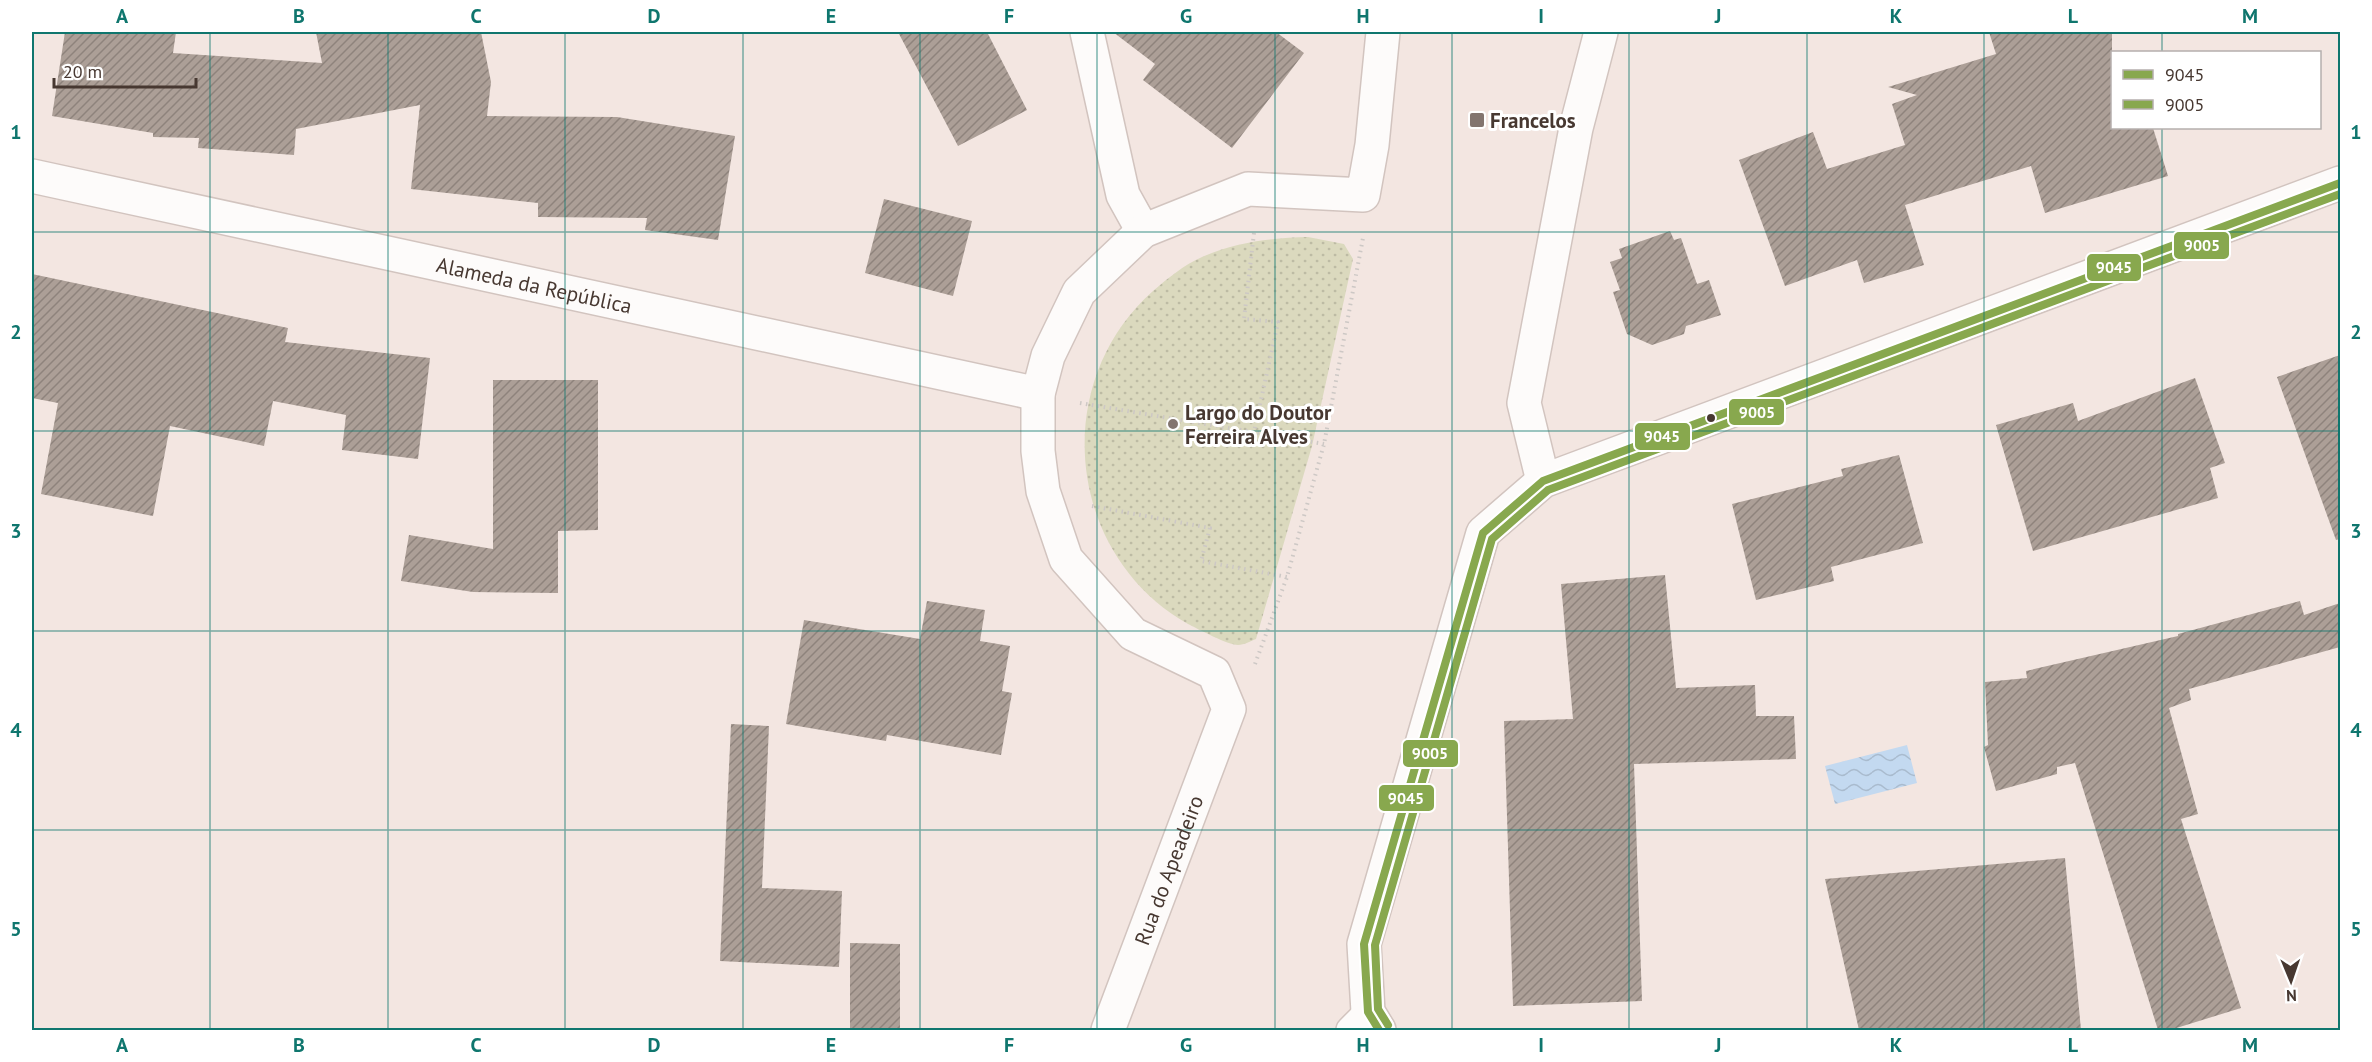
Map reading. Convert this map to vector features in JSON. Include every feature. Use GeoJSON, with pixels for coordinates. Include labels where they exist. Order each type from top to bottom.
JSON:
{"type":"FeatureCollection","features":[{"type":"Feature","properties":{"kind":"street"},"geometry":{"type":"LineString","coordinates":[[1087,32],[1123,195],[1143,231]]}},
{"type":"Feature","properties":{"kind":"street"},"geometry":{"type":"LineString","coordinates":[[1229,709],[1214,673],[1133,634],[1066,559],[1043,491],[1038,451],[1038,394],[1048,356],[1079,292],[1143,231],[1248,189],[1363,195],[1372,145],[1383,32]]}},
{"type":"Feature","properties":{"kind":"street"},"geometry":{"type":"LineString","coordinates":[[1543,481],[1524,403],[1576,128],[1601,32]]}},
{"type":"Feature","properties":{"kind":"street","name":"Alameda da República"},"geometry":{"type":"LineString","coordinates":[[32,176],[1038,394]]}},
{"type":"Feature","properties":{"kind":"street"},"geometry":{"type":"LineString","coordinates":[[1365,1024],[1364,944],[1483,533],[1543,481],[2340,183]]}},
{"type":"Feature","properties":{"kind":"street","name":"Rua do Apeadeiro"},"geometry":{"type":"LineString","coordinates":[[1108,1030],[1229,709]]}},
{"type":"Feature","properties":{"kind":"path"},"geometry":{"type":"LineString","coordinates":[[1254,432],[1278,322],[1244,319],[1255,230]]}},
{"type":"Feature","properties":{"kind":"path"},"geometry":{"type":"LineString","coordinates":[[1229,709],[1257,661],[1287,578],[1324,444],[1363,238]]}},
{"type":"Feature","properties":{"kind":"path"},"geometry":{"type":"LineString","coordinates":[[1038,394],[1324,444]]}},
{"type":"Feature","properties":{"kind":"path"},"geometry":{"type":"LineString","coordinates":[[1082,504],[1210,528],[1201,561],[1287,578]]}},
{"type":"Feature","properties":{"kind":"shaded area"},"geometry":{"type":"Polygon","coordinates":[[[1308,237],[1344,244],[1353,259],[1312,446],[1256,639],[1238,645],[1188,624],[1147,594],[1116,556],[1096,513],[1086,466],[1086,419],[1097,372],[1120,329],[1164,281],[1195,260],[1241,244],[1308,237]]]}},
{"type":"Feature","properties":{"kind":"water"},"geometry":{"type":"Polygon","coordinates":[[[1907,745],[1917,783],[1835,804],[1825,766],[1907,745]]]}},
{"type":"Feature","properties":{"kind":"building"},"geometry":{"type":"Polygon","coordinates":[[[65,32],[176,32],[173,53],[322,63],[316,32],[481,32],[491,82],[487,116],[617,117],[735,136],[718,240],[645,230],[647,218],[538,217],[538,203],[411,189],[420,105],[296,129],[294,155],[198,148],[199,138],[153,137],[153,133],[52,116],[65,32]]]}},
{"type":"Feature","properties":{"kind":"building"},"geometry":{"type":"Polygon","coordinates":[[[898,32],[987,32],[1027,110],[958,146],[898,32]]]}},
{"type":"Feature","properties":{"kind":"building"},"geometry":{"type":"Polygon","coordinates":[[[1113,32],[1276,32],[1304,53],[1232,148],[1143,80],[1155,64],[1113,32]]]}},
{"type":"Feature","properties":{"kind":"building"},"geometry":{"type":"Polygon","coordinates":[[[1989,32],[2112,32],[2111,129],[2153,129],[2168,176],[2045,213],[2031,166],[1905,205],[1924,265],[1864,283],[1857,260],[1785,286],[1739,160],[1813,132],[1827,169],[1905,145],[1892,104],[1917,95],[1888,87],[1996,54],[1989,32]]]}},
{"type":"Feature","properties":{"kind":"building"},"geometry":{"type":"Polygon","coordinates":[[[884,199],[972,221],[953,296],[865,273],[884,199]]]}},
{"type":"Feature","properties":{"kind":"building"},"geometry":{"type":"Polygon","coordinates":[[[1670,231],[1674,240],[1681,238],[1697,284],[1709,280],[1721,315],[1686,326],[1684,334],[1652,345],[1627,334],[1613,292],[1620,290],[1610,262],[1622,258],[1619,249],[1670,231]]]}},
{"type":"Feature","properties":{"kind":"building"},"geometry":{"type":"Polygon","coordinates":[[[32,274],[288,328],[285,342],[430,358],[418,459],[342,450],[346,415],[273,401],[264,446],[170,426],[153,516],[41,494],[58,403],[32,398],[32,274]]]}},
{"type":"Feature","properties":{"kind":"building"},"geometry":{"type":"Polygon","coordinates":[[[2340,355],[2340,539],[2336,540],[2277,377],[2340,355]]]}},
{"type":"Feature","properties":{"kind":"building"},"geometry":{"type":"Polygon","coordinates":[[[2195,378],[2225,463],[2210,468],[2218,498],[2033,551],[1996,425],[2073,403],[2078,421],[2195,378]]]}},
{"type":"Feature","properties":{"kind":"building"},"geometry":{"type":"Polygon","coordinates":[[[493,380],[598,380],[598,530],[558,531],[558,593],[473,592],[401,581],[409,535],[493,549],[493,380]]]}},
{"type":"Feature","properties":{"kind":"building"},"geometry":{"type":"Polygon","coordinates":[[[1899,455],[1923,543],[1831,567],[1834,581],[1756,600],[1732,504],[1843,476],[1841,469],[1899,455]]]}},
{"type":"Feature","properties":{"kind":"building"},"geometry":{"type":"Polygon","coordinates":[[[1665,575],[1676,688],[1755,685],[1756,716],[1794,716],[1796,759],[1634,764],[1642,1001],[1513,1006],[1504,721],[1573,719],[1561,584],[1665,575]]]}},
{"type":"Feature","properties":{"kind":"building"},"geometry":{"type":"Polygon","coordinates":[[[927,601],[985,610],[980,641],[1010,646],[1002,691],[1012,693],[1001,755],[887,735],[886,741],[786,724],[804,620],[920,639],[927,601]]]}},
{"type":"Feature","properties":{"kind":"building"},"geometry":{"type":"Polygon","coordinates":[[[2300,601],[2304,615],[2340,603],[2340,647],[2189,689],[2191,700],[2169,708],[2198,814],[2181,819],[2241,1008],[2170,1030],[2158,1030],[2075,763],[2057,767],[2057,774],[1996,791],[1984,747],[1988,745],[1985,682],[2027,678],[2026,671],[2178,636],[2178,634],[2300,601]]]}},
{"type":"Feature","properties":{"kind":"building"},"geometry":{"type":"Polygon","coordinates":[[[731,724],[769,726],[762,888],[842,891],[839,967],[720,961],[731,724]]]}},
{"type":"Feature","properties":{"kind":"building"},"geometry":{"type":"Polygon","coordinates":[[[2065,858],[2081,1030],[1859,1030],[1825,879],[2065,858]]]}},
{"type":"Feature","properties":{"kind":"building"},"geometry":{"type":"Polygon","coordinates":[[[850,943],[900,944],[900,1030],[850,1030],[850,943]]]}},
{"type":"Feature","properties":{"kind":"transit line","name":"9045"},"geometry":{"type":"LineString","coordinates":[[1379,1030],[1368,1012],[1364,944],[1483,533],[1543,481],[2340,183]]}},
{"type":"Feature","properties":{"kind":"transit line","name":"9005"},"geometry":{"type":"LineString","coordinates":[[1388,1025],[1378,1009],[1375,945],[1492,539],[1548,490],[2340,194]]}},
{"type":"Feature","properties":{"kind":"place","name":"Francelos"},"geometry":{"type":"Point","coordinates":[1477,120]}},
{"type":"Feature","properties":{"kind":"place","name":"Largo do Doutor Ferreira Alves"},"geometry":{"type":"Point","coordinates":[1173,424]}}]}
